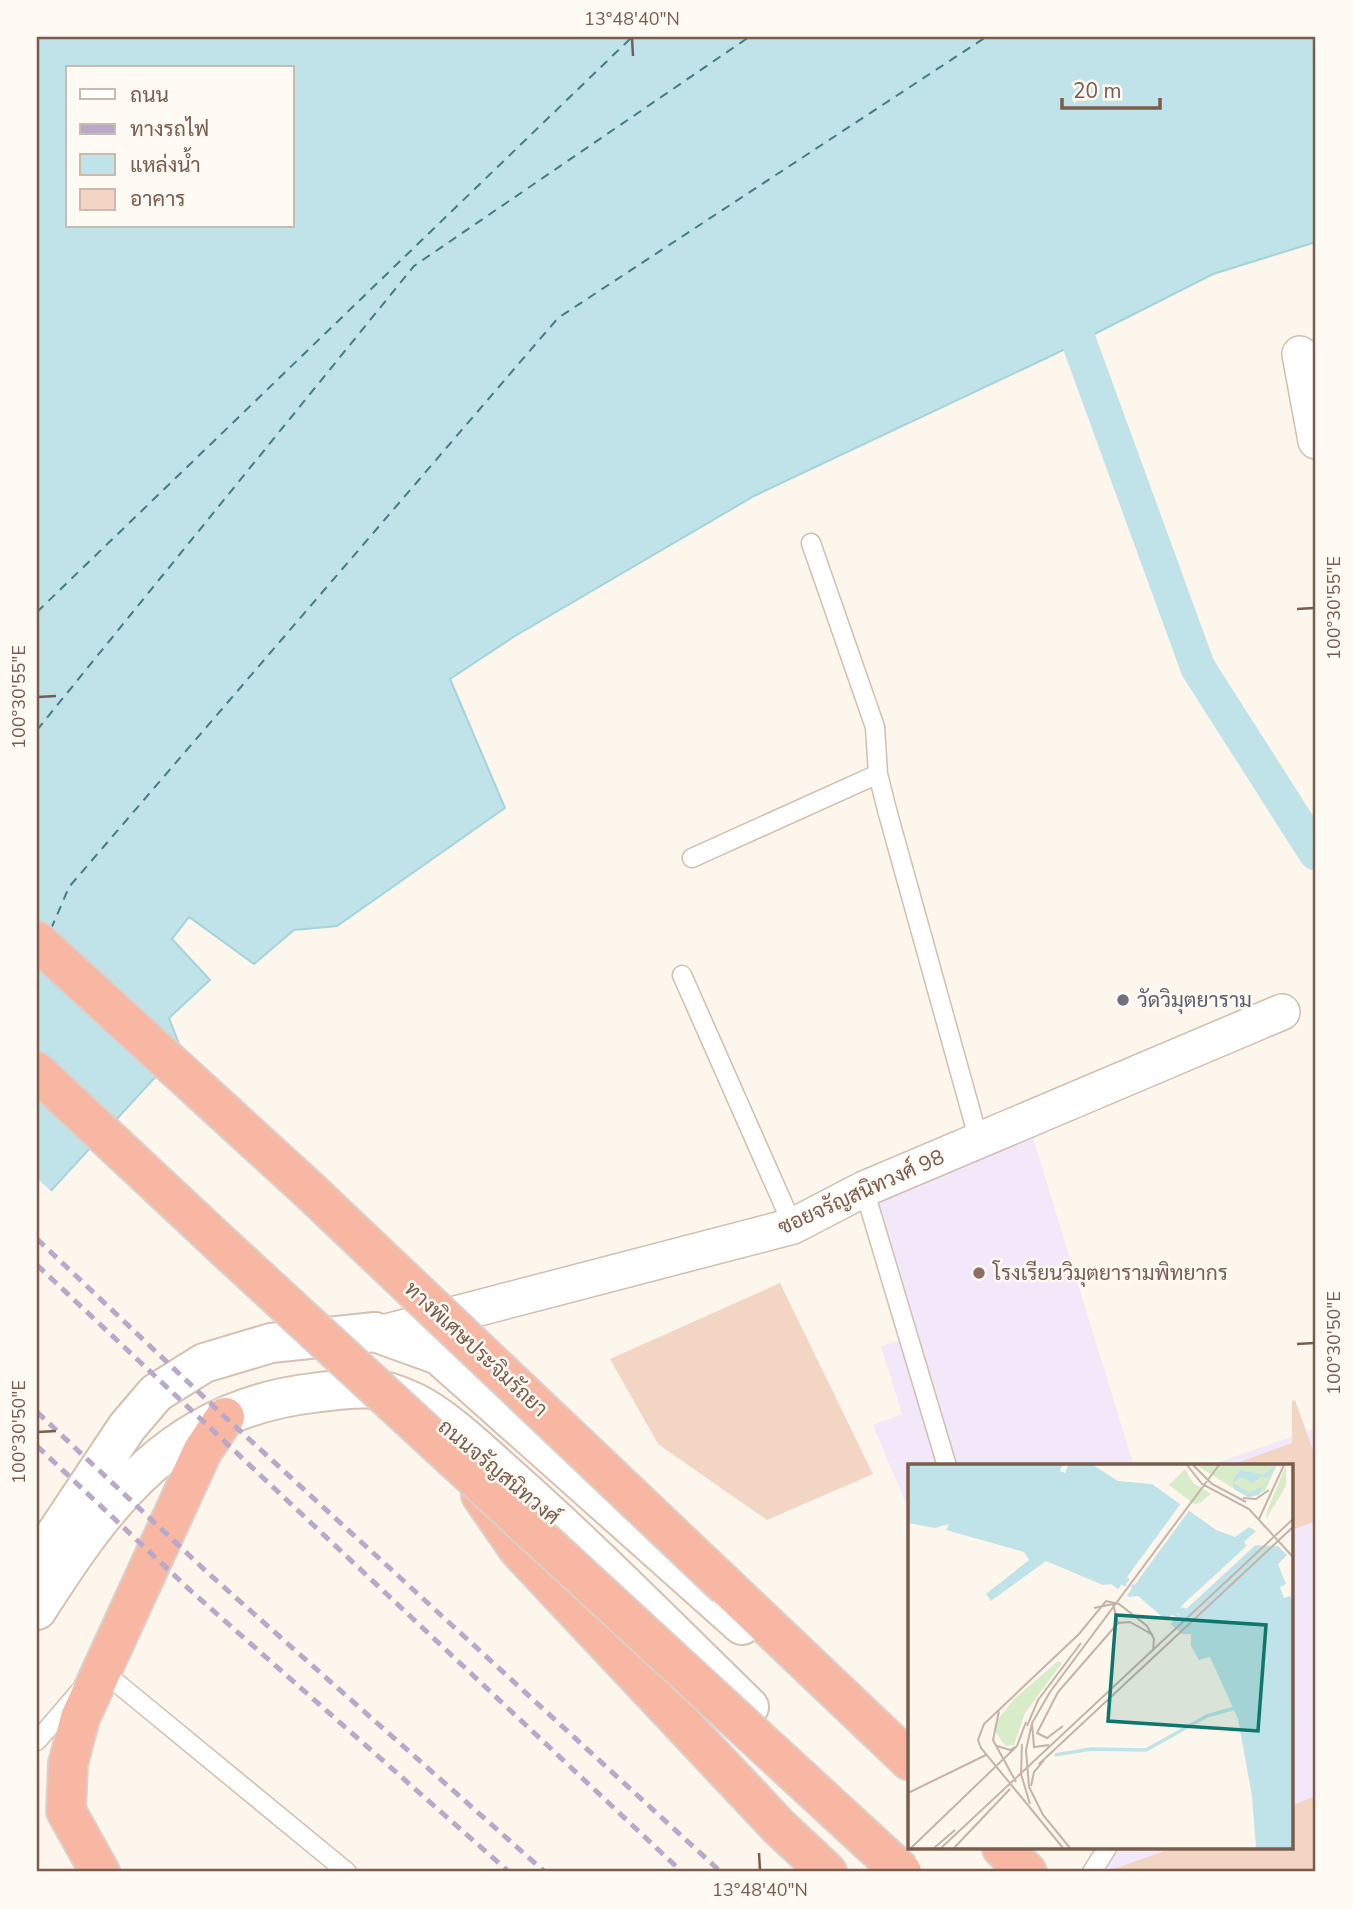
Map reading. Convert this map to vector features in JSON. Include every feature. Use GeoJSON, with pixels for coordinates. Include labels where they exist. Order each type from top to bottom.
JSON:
{"type":"FeatureCollection","features":[{"type":"Feature","properties":{"kind":"highway","name":"ทางพิเศษประจิมรัถยา"},"geometry":{"type":"LineString","coordinates":[[37,941],[309,1190],[908,1759]]}},
{"type":"Feature","properties":{"kind":"highway"},"geometry":{"type":"LineString","coordinates":[[37,1072],[902,1872]]}},
{"type":"Feature","properties":{"kind":"highway"},"geometry":{"type":"LineString","coordinates":[[98,1872],[65,1811],[68,1764],[80,1718],[202,1452],[225,1417]]}},
{"type":"Feature","properties":{"kind":"highway"},"geometry":{"type":"LineString","coordinates":[[456,1460],[519,1550],[779,1827],[827,1872]]}},
{"type":"Feature","properties":{"kind":"highway"},"geometry":{"type":"LineString","coordinates":[[1004,1850],[1027,1872]]}},
{"type":"Feature","properties":{"kind":"main road","name":"ถนนจรัญสนิทวงศ์"},"geometry":{"type":"LineString","coordinates":[[37,1562],[127,1427],[156,1393],[204,1363],[271,1343],[383,1333],[439,1355],[908,1774]]}},
{"type":"Feature","properties":{"kind":"main road","name":"ถนนจรัญสนิทวงศ์"},"geometry":{"type":"LineString","coordinates":[[37,1610],[113,1500],[161,1454],[225,1417],[279,1397],[369,1386],[413,1402],[474,1447],[562,1524],[918,1872]]}},
{"type":"Feature","properties":{"kind":"main road"},"geometry":{"type":"LineString","coordinates":[[988,1850],[1013,1872]]}},
{"type":"Feature","properties":{"kind":"street"},"geometry":{"type":"LineString","coordinates":[[1300,354],[1316,441]]}},
{"type":"Feature","properties":{"kind":"street","name":"ซอยจรัญสนิทวงศ์ 98"},"geometry":{"type":"LineString","coordinates":[[383,1333],[793,1226],[864,1189],[1282,1012]]}},
{"type":"Feature","properties":{"kind":"lane"},"geometry":{"type":"LineString","coordinates":[[811,543],[875,727],[878,775],[979,1142]]}},
{"type":"Feature","properties":{"kind":"lane"},"geometry":{"type":"LineString","coordinates":[[692,858],[878,775]]}},
{"type":"Feature","properties":{"kind":"lane"},"geometry":{"type":"LineString","coordinates":[[681,975],[793,1226]]}},
{"type":"Feature","properties":{"kind":"lane"},"geometry":{"type":"LineString","coordinates":[[864,1189],[946,1464]]}},
{"type":"Feature","properties":{"kind":"lane"},"geometry":{"type":"LineString","coordinates":[[37,1741],[102,1667],[347,1872]]}},
{"type":"Feature","properties":{"kind":"lane"},"geometry":{"type":"LineString","coordinates":[[1091,1872],[1106,1850]]}},
{"type":"Feature","properties":{"kind":"shaded area","name":"โรงเรียนวิมุตยารามพิทยากร"},"geometry":{"type":"Polygon","coordinates":[[[1033,1138],[1133,1464],[908,1464],[908,1508],[873,1425],[902,1414],[881,1346],[904,1339],[863,1208],[1033,1138]]]}},
{"type":"Feature","properties":{"kind":"shaded area"},"geometry":{"type":"Polygon","coordinates":[[[1316,1428],[1316,1872],[1113,1872],[1090,1850],[1294,1850],[1294,1464],[1214,1464],[1316,1428]]]}},
{"type":"Feature","properties":{"kind":"water"},"geometry":{"type":"Polygon","coordinates":[[[37,37],[1316,37],[1316,242],[1213,274],[1053,355],[754,496],[515,636],[450,679],[505,808],[337,926],[294,930],[254,964],[189,917],[172,939],[210,980],[169,1018],[181,1049],[37,1206],[37,37]]]}},
{"type":"Feature","properties":{"kind":"pier"},"geometry":{"type":"Polygon","coordinates":[[[37,1178],[52,1192],[37,1209],[37,1178]]]}},
{"type":"Feature","properties":{"kind":"building"},"geometry":{"type":"Polygon","coordinates":[[[780,1283],[873,1474],[767,1520],[658,1444],[610,1359],[780,1283]]]}},
{"type":"Feature","properties":{"kind":"building"},"geometry":{"type":"Polygon","coordinates":[[[1295,1400],[1316,1459],[1316,1521],[1294,1529],[1294,1464],[1237,1464],[1292,1443],[1292,1401],[1295,1400]]]}},
{"type":"Feature","properties":{"kind":"building"},"geometry":{"type":"Polygon","coordinates":[[[1316,1796],[1316,1872],[1115,1872],[1114,1869],[1167,1850],[1294,1850],[1294,1804],[1316,1796]]]}},
{"type":"Feature","properties":{"kind":"waterway"},"geometry":{"type":"LineString","coordinates":[[1063,298],[1198,668],[1316,853]]}},
{"type":"Feature","properties":{"kind":"ferry route"},"geometry":{"type":"LineString","coordinates":[[37,612],[632,37]]}},
{"type":"Feature","properties":{"kind":"ferry route"},"geometry":{"type":"LineString","coordinates":[[37,730],[414,266],[749,37]]}},
{"type":"Feature","properties":{"kind":"ferry route"},"geometry":{"type":"LineString","coordinates":[[51,929],[69,887],[558,318],[986,37]]}},
{"type":"Feature","properties":{"kind":"railway"},"geometry":{"type":"LineString","coordinates":[[37,1239],[225,1417],[721,1872]]}},
{"type":"Feature","properties":{"kind":"railway"},"geometry":{"type":"LineString","coordinates":[[37,1265],[682,1872]]}},
{"type":"Feature","properties":{"kind":"railway"},"geometry":{"type":"LineString","coordinates":[[37,1412],[208,1573],[545,1872]]}},
{"type":"Feature","properties":{"kind":"railway"},"geometry":{"type":"LineString","coordinates":[[37,1446],[191,1591],[509,1872]]}},
{"type":"Feature","properties":{"kind":"place","name":"วัดวิมุตยาราม"},"geometry":{"type":"Point","coordinates":[1123,1000]}},
{"type":"Feature","properties":{"kind":"place","name":"โรงเรียนวิมุตยารามพิทยากร"},"geometry":{"type":"Point","coordinates":[979,1273]}}]}
